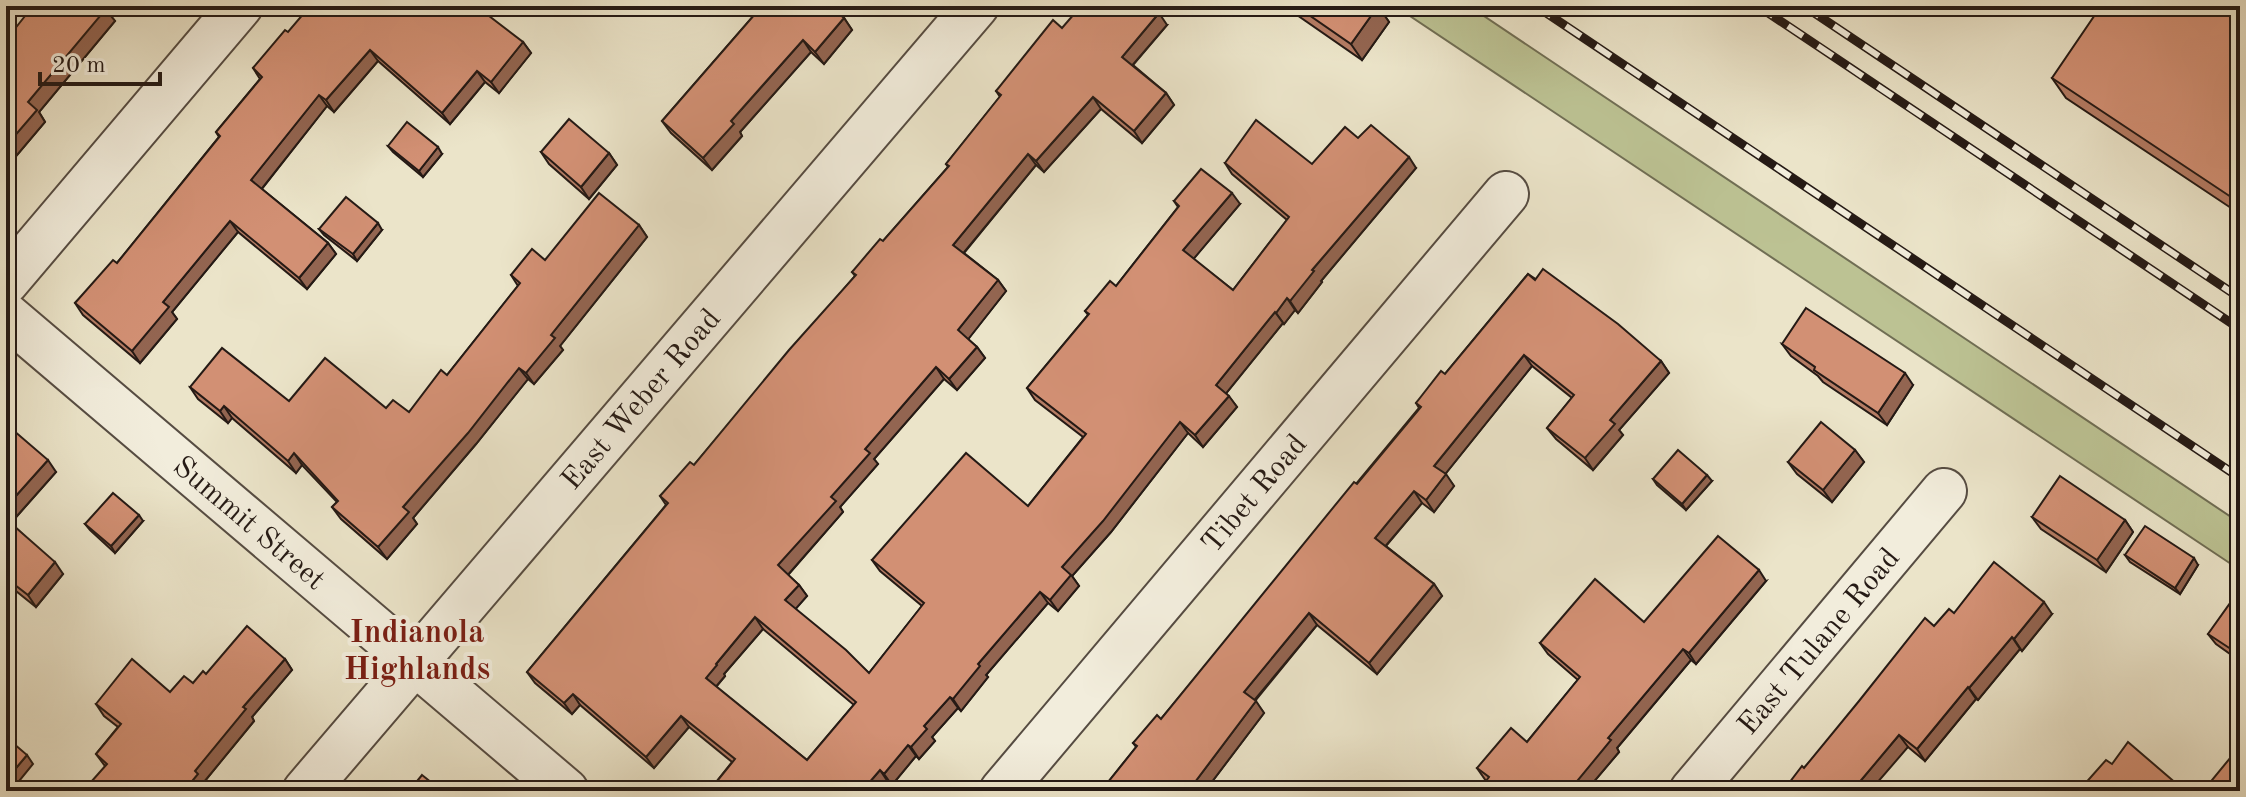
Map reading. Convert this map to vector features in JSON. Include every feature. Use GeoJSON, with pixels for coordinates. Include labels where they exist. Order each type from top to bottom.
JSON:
{"type":"FeatureCollection","features":[{"type":"Feature","properties":{"kind":"street"},"geometry":{"type":"LineString","coordinates":[[6,282],[240,6]]}},
{"type":"Feature","properties":{"kind":"street","name":"East Weber Road"},"geometry":{"type":"LineString","coordinates":[[305,791],[976,6]]}},
{"type":"Feature","properties":{"kind":"street","name":"Tibet Road"},"geometry":{"type":"LineString","coordinates":[[1002,791],[1506,194]]}},
{"type":"Feature","properties":{"kind":"street","name":"Summit Street"},"geometry":{"type":"LineString","coordinates":[[6,315],[566,791]]}},
{"type":"Feature","properties":{"kind":"street","name":"East Tulane Road"},"geometry":{"type":"LineString","coordinates":[[1692,791],[1944,491]]}},
{"type":"Feature","properties":{"kind":"green space"},"geometry":{"type":"Polygon","coordinates":[[[1395,6],[1469,6],[2240,523],[2240,570],[1395,6]]]}},
{"type":"Feature","properties":{"kind":"building"},"geometry":{"type":"Polygon","coordinates":[[[33,6],[102,6],[106,9],[28,102],[37,110],[6,146],[6,68],[14,59],[6,53],[6,40],[33,6]]]}},
{"type":"Feature","properties":{"kind":"building"},"geometry":{"type":"Polygon","coordinates":[[[310,6],[476,6],[523,42],[491,82],[477,71],[442,113],[370,50],[326,100],[319,95],[251,180],[328,243],[299,278],[230,221],[163,302],[169,307],[132,351],[75,303],[113,260],[117,263],[220,136],[216,132],[262,77],[253,68],[310,6]]]}},
{"type":"Feature","properties":{"kind":"building"},"geometry":{"type":"Polygon","coordinates":[[[762,6],[833,6],[844,18],[815,52],[803,40],[731,121],[734,124],[703,158],[662,121],[762,6]]]}},
{"type":"Feature","properties":{"kind":"building"},"geometry":{"type":"Polygon","coordinates":[[[1081,6],[1151,6],[1159,13],[1122,57],[1166,93],[1134,131],[1093,97],[1036,161],[1028,154],[953,245],[998,280],[958,330],[977,347],[949,379],[936,367],[865,449],[870,453],[831,497],[836,501],[778,565],[799,585],[785,600],[869,673],[924,603],[872,560],[966,453],[1028,506],[1086,434],[1027,388],[1089,314],[1085,311],[1110,281],[1116,286],[1179,206],[1174,201],[1201,169],[1232,193],[1183,250],[1233,290],[1289,217],[1225,163],[1256,120],[1312,164],[1345,127],[1358,138],[1371,125],[1409,157],[1216,385],[1229,396],[1195,435],[1180,422],[1103,521],[1062,567],[1071,575],[1050,600],[1040,592],[978,664],[980,666],[953,699],[950,697],[924,726],[927,729],[911,747],[908,745],[884,774],[880,770],[862,791],[709,791],[735,759],[681,716],[646,757],[573,694],[564,703],[527,672],[668,503],[660,496],[690,462],[694,465],[856,275],[852,272],[880,239],[883,241],[949,166],[946,164],[1001,95],[996,91],[1053,20],[1062,28],[1081,6]],[[755,617],[706,678],[807,760],[856,702],[755,617]]]}},
{"type":"Feature","properties":{"kind":"building"},"geometry":{"type":"Polygon","coordinates":[[[1296,6],[1378,6],[1351,44],[1296,6]]]}},
{"type":"Feature","properties":{"kind":"building"},"geometry":{"type":"Polygon","coordinates":[[[2101,6],[2240,6],[2240,203],[2052,78],[2101,6]]]}},
{"type":"Feature","properties":{"kind":"building"},"geometry":{"type":"Polygon","coordinates":[[[569,119],[609,153],[581,187],[541,152],[569,119]]]}},
{"type":"Feature","properties":{"kind":"building"},"geometry":{"type":"Polygon","coordinates":[[[407,122],[438,147],[419,171],[388,146],[407,122]]]}},
{"type":"Feature","properties":{"kind":"building"},"geometry":{"type":"Polygon","coordinates":[[[599,193],[639,225],[551,335],[555,338],[526,373],[519,368],[468,433],[403,507],[409,512],[378,547],[332,507],[338,501],[294,453],[288,461],[224,406],[220,411],[190,387],[222,348],[289,401],[325,358],[386,408],[393,400],[409,412],[441,370],[447,375],[520,283],[511,275],[532,249],[545,260],[599,193]]]}},
{"type":"Feature","properties":{"kind":"building"},"geometry":{"type":"Polygon","coordinates":[[[346,197],[378,223],[353,254],[319,229],[346,197]]]}},
{"type":"Feature","properties":{"kind":"building"},"geometry":{"type":"Polygon","coordinates":[[[1543,269],[1618,324],[1661,361],[1610,420],[1615,424],[1585,458],[1547,428],[1574,395],[1524,355],[1434,466],[1446,474],[1426,500],[1414,491],[1375,538],[1434,584],[1369,663],[1309,613],[1244,692],[1256,701],[1192,786],[1184,791],[1101,791],[1137,746],[1133,743],[1157,715],[1161,719],[1354,482],[1357,484],[1421,407],[1416,403],[1441,371],[1445,374],[1528,274],[1535,280],[1543,269]]]}},
{"type":"Feature","properties":{"kind":"building"},"geometry":{"type":"Polygon","coordinates":[[[1806,308],[1905,373],[1878,413],[1814,370],[1815,367],[1782,344],[1806,308]]]}},
{"type":"Feature","properties":{"kind":"building"},"geometry":{"type":"Polygon","coordinates":[[[1821,422],[1855,450],[1823,490],[1788,462],[1821,422]]]}},
{"type":"Feature","properties":{"kind":"building"},"geometry":{"type":"Polygon","coordinates":[[[6,424],[48,460],[6,507],[6,424]]]}},
{"type":"Feature","properties":{"kind":"building"},"geometry":{"type":"Polygon","coordinates":[[[1678,450],[1707,475],[1682,504],[1653,479],[1678,450]]]}},
{"type":"Feature","properties":{"kind":"building"},"geometry":{"type":"Polygon","coordinates":[[[2060,476],[2125,520],[2097,560],[2032,517],[2060,476]]]}},
{"type":"Feature","properties":{"kind":"building"},"geometry":{"type":"Polygon","coordinates":[[[113,493],[139,515],[111,546],[85,524],[113,493]]]}},
{"type":"Feature","properties":{"kind":"building"},"geometry":{"type":"Polygon","coordinates":[[[6,519],[55,562],[28,595],[6,578],[6,519]]]}},
{"type":"Feature","properties":{"kind":"building"},"geometry":{"type":"Polygon","coordinates":[[[2145,526],[2194,558],[2175,588],[2125,555],[2145,526]]]}},
{"type":"Feature","properties":{"kind":"building"},"geometry":{"type":"Polygon","coordinates":[[[1718,536],[1759,570],[1689,653],[1683,649],[1608,738],[1611,740],[1569,791],[1482,791],[1480,789],[1489,777],[1477,768],[1511,728],[1527,742],[1580,677],[1540,643],[1595,579],[1644,622],[1718,536]]]}},
{"type":"Feature","properties":{"kind":"building"},"geometry":{"type":"Polygon","coordinates":[[[1994,562],[2044,602],[1917,749],[1899,735],[1852,791],[1783,791],[1925,618],[1934,626],[1949,609],[1954,613],[1994,562]]]}},
{"type":"Feature","properties":{"kind":"building"},"geometry":{"type":"Polygon","coordinates":[[[2233,599],[2240,604],[2240,655],[2208,634],[2233,599]]]}},
{"type":"Feature","properties":{"kind":"building"},"geometry":{"type":"Polygon","coordinates":[[[247,626],[285,659],[243,707],[246,709],[195,771],[198,774],[184,791],[83,791],[107,764],[96,754],[121,724],[96,704],[132,659],[170,692],[184,676],[193,683],[203,671],[206,674],[247,626]]]}},
{"type":"Feature","properties":{"kind":"building"},"geometry":{"type":"Polygon","coordinates":[[[6,737],[27,755],[6,780],[6,737]]]}},
{"type":"Feature","properties":{"kind":"building"},"geometry":{"type":"Polygon","coordinates":[[[2128,742],[2185,791],[2089,791],[2083,786],[2106,760],[2112,764],[2128,742]]]}},
{"type":"Feature","properties":{"kind":"building"},"geometry":{"type":"Polygon","coordinates":[[[2240,746],[2240,791],[2203,791],[2240,746]]]}},
{"type":"Feature","properties":{"kind":"building"},"geometry":{"type":"Polygon","coordinates":[[[422,775],[442,791],[409,791],[422,775]]]}},
{"type":"Feature","properties":{"kind":"railway"},"geometry":{"type":"LineString","coordinates":[[1536,6],[2240,478]]}},
{"type":"Feature","properties":{"kind":"railway"},"geometry":{"type":"LineString","coordinates":[[1758,6],[2240,329]]}},
{"type":"Feature","properties":{"kind":"railway"},"geometry":{"type":"LineString","coordinates":[[1804,6],[2240,298]]}},
{"type":"Feature","properties":{"kind":"district","name":"Indianola Highlands"},"geometry":{"type":"Point","coordinates":[417,650]}}]}
